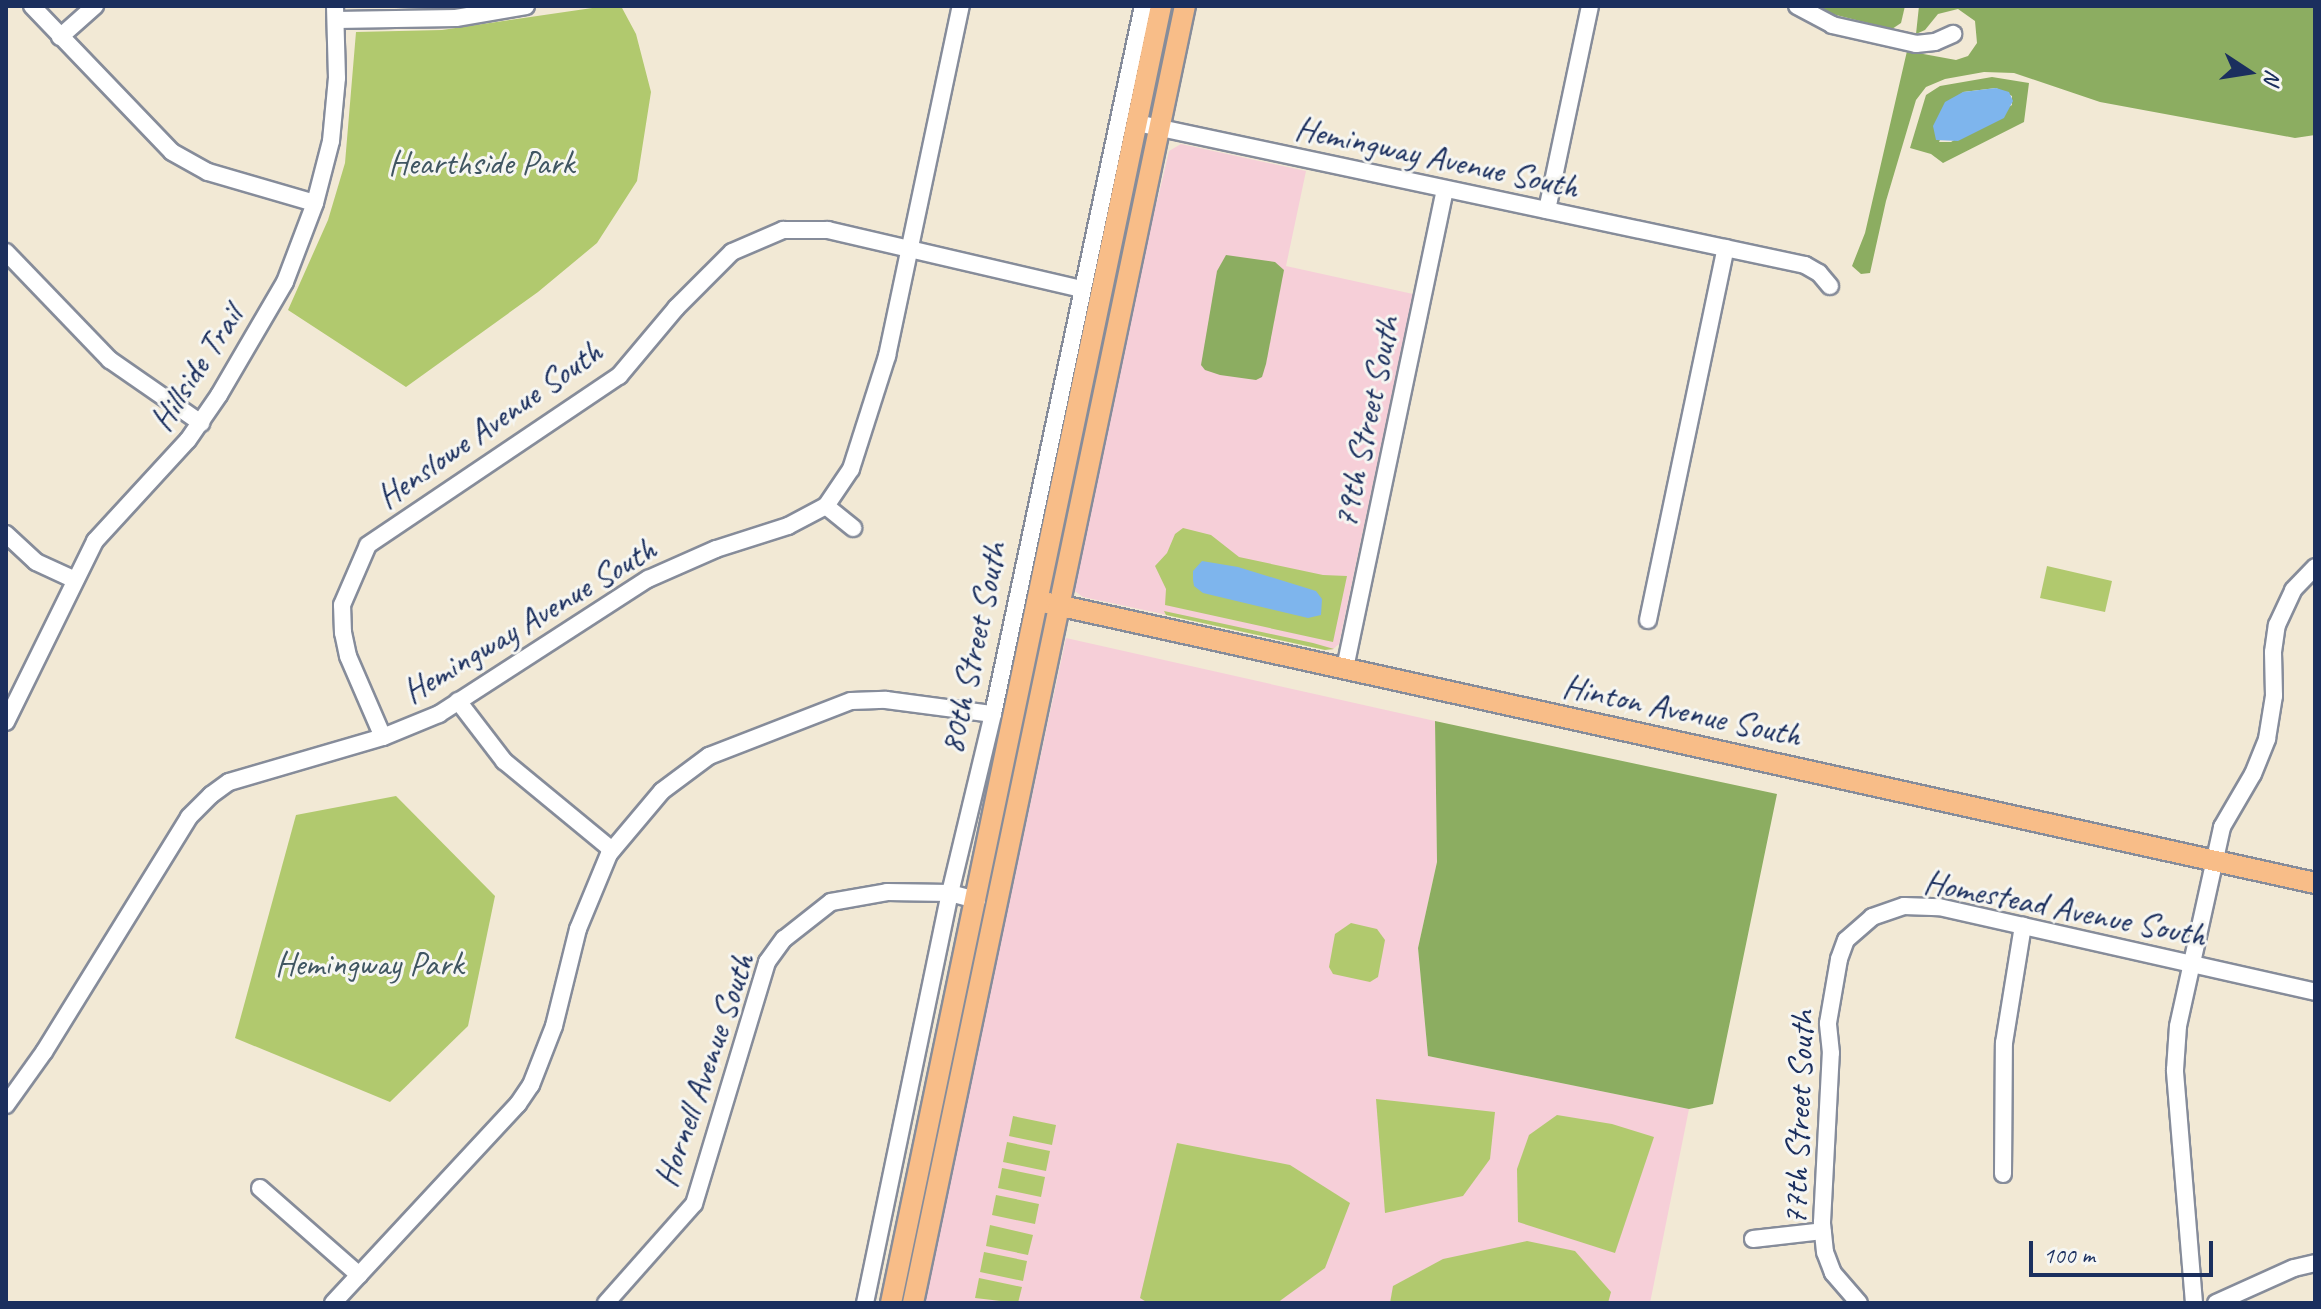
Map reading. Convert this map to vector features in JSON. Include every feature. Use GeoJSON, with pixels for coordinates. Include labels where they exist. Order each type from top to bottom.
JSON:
{"type":"FeatureCollection","features":[{"type":"Feature","properties":{"kind":"main road","name":"80th Street South"},"geometry":{"type":"LineString","coordinates":[[891,1303],[1161,6]]}},
{"type":"Feature","properties":{"kind":"main road"},"geometry":{"type":"LineString","coordinates":[[913,1303],[1185,6]]}},
{"type":"Feature","properties":{"kind":"main road","name":"Hinton Avenue South"},"geometry":{"type":"LineString","coordinates":[[1036,600],[2315,883]]}},
{"type":"Feature","properties":{"kind":"street"},"geometry":{"type":"LineString","coordinates":[[32,6],[172,152],[208,172],[315,203]]}},
{"type":"Feature","properties":{"kind":"street"},"geometry":{"type":"LineString","coordinates":[[60,37],[95,6]]}},
{"type":"Feature","properties":{"kind":"street"},"geometry":{"type":"LineString","coordinates":[[335,13],[456,18],[526,6]]}},
{"type":"Feature","properties":{"kind":"street","name":"Hemingway Avenue South"},"geometry":{"type":"LineString","coordinates":[[6,1105],[44,1052],[189,817],[229,782],[383,737],[439,714],[648,579],[716,549],[788,526],[826,506],[851,469],[887,356],[961,6]]}},
{"type":"Feature","properties":{"kind":"street","name":"80th Street South"},"geometry":{"type":"LineString","coordinates":[[865,1303],[950,893],[993,714],[1143,6]]}},
{"type":"Feature","properties":{"kind":"street"},"geometry":{"type":"LineString","coordinates":[[1547,210],[1590,6]]}},
{"type":"Feature","properties":{"kind":"street"},"geometry":{"type":"LineString","coordinates":[[1797,6],[1832,25],[1916,44],[1935,42],[1953,34]]}},
{"type":"Feature","properties":{"kind":"street","name":"Hillside Trail"},"geometry":{"type":"LineString","coordinates":[[6,722],[73,579],[104,528],[154,481],[201,423],[285,282],[315,203],[331,141],[337,78],[335,13]]}},
{"type":"Feature","properties":{"kind":"street","name":"Hemingway Avenue South"},"geometry":{"type":"LineString","coordinates":[[1137,123],[1807,266],[1830,286]]}},
{"type":"Feature","properties":{"kind":"street","name":"79th Street South"},"geometry":{"type":"LineString","coordinates":[[1345,668],[1445,189]]}},
{"type":"Feature","properties":{"kind":"street","name":"Henslowe Avenue South"},"geometry":{"type":"LineString","coordinates":[[383,737],[348,656],[343,633],[342,605],[368,545],[619,376],[676,308],[732,252],[783,230],[809,229],[871,238],[1081,289]]}},
{"type":"Feature","properties":{"kind":"street"},"geometry":{"type":"LineString","coordinates":[[1648,620],[1726,248]]}},
{"type":"Feature","properties":{"kind":"street"},"geometry":{"type":"LineString","coordinates":[[6,252],[110,360],[201,423]]}},
{"type":"Feature","properties":{"kind":"street"},"geometry":{"type":"LineString","coordinates":[[826,506],[853,528]]}},
{"type":"Feature","properties":{"kind":"street"},"geometry":{"type":"LineString","coordinates":[[6,534],[36,562],[73,579]]}},
{"type":"Feature","properties":{"kind":"street"},"geometry":{"type":"LineString","coordinates":[[2194,1303],[2175,1070],[2178,1026],[2225,817],[2253,774],[2267,739],[2273,707],[2274,642],[2279,619],[2293,590],[2315,567]]}},
{"type":"Feature","properties":{"kind":"street"},"geometry":{"type":"LineString","coordinates":[[333,1303],[518,1104],[531,1085],[554,1026],[578,929],[612,850],[662,791],[709,756],[851,701],[886,700],[993,714]]}},
{"type":"Feature","properties":{"kind":"street"},"geometry":{"type":"LineString","coordinates":[[458,701],[504,761],[612,850]]}},
{"type":"Feature","properties":{"kind":"street","name":"Hornell Avenue South"},"geometry":{"type":"LineString","coordinates":[[606,1303],[694,1204],[767,962],[784,939],[831,902],[887,892],[950,893],[977,900]]}},
{"type":"Feature","properties":{"kind":"street","name":"Homestead Avenue South"},"geometry":{"type":"LineString","coordinates":[[1836,972],[1846,940],[1872,917],[1888,909],[1939,907],[2315,992]]}},
{"type":"Feature","properties":{"kind":"street"},"geometry":{"type":"LineString","coordinates":[[2003,1174],[2004,1043],[2023,926]]}},
{"type":"Feature","properties":{"kind":"street","name":"77th Street South"},"geometry":{"type":"LineString","coordinates":[[1836,972],[1828,1023],[1831,1053],[1823,1231],[1825,1252],[1833,1273],[1859,1303]]}},
{"type":"Feature","properties":{"kind":"street"},"geometry":{"type":"LineString","coordinates":[[260,1188],[359,1275]]}},
{"type":"Feature","properties":{"kind":"street"},"geometry":{"type":"LineString","coordinates":[[1753,1239],[1823,1231]]}},
{"type":"Feature","properties":{"kind":"street"},"geometry":{"type":"LineString","coordinates":[[2216,1303],[2294,1268],[2315,1263]]}},
{"type":"Feature","properties":{"kind":"shaded area"},"geometry":{"type":"Polygon","coordinates":[[[1181,144],[1306,171],[1286,266],[1413,294],[1339,644],[1332,650],[1083,597],[1072,589],[1145,233],[1158,198],[1169,151],[1181,144]]]}},
{"type":"Feature","properties":{"kind":"shaded area"},"geometry":{"type":"Polygon","coordinates":[[[1066,638],[1435,721],[1437,862],[1418,948],[1428,1056],[1689,1109],[1650,1303],[923,1303],[1066,638]]]}},
{"type":"Feature","properties":{"kind":"green space","name":"Hearthside Park"},"geometry":{"type":"Polygon","coordinates":[[[621,6],[636,34],[651,92],[637,181],[597,243],[538,292],[406,387],[288,310],[328,220],[345,163],[356,32],[442,30],[621,6]]]}},
{"type":"Feature","properties":{"kind":"green space"},"geometry":{"type":"Polygon","coordinates":[[[1815,6],[1905,6],[1901,23],[1892,29],[1832,14],[1815,6]]]}},
{"type":"Feature","properties":{"kind":"green space"},"geometry":{"type":"Polygon","coordinates":[[[1919,6],[2315,6],[2315,135],[2295,138],[2100,102],[2014,73],[1984,72],[1945,79],[1926,87],[1916,100],[1886,201],[1870,273],[1861,274],[1852,266],[1865,233],[1907,51],[1956,60],[1968,56],[1977,43],[1975,21],[1958,9],[1938,14],[1925,30],[1916,34],[1919,6]]]}},
{"type":"Feature","properties":{"kind":"green space"},"geometry":{"type":"Polygon","coordinates":[[[1992,77],[2029,83],[2024,122],[1943,163],[1931,154],[1910,148],[1926,95],[1940,86],[1992,77]],[[1996,88],[1963,92],[1939,142],[1951,142],[2012,105],[2012,96],[1996,88]]]}},
{"type":"Feature","properties":{"kind":"green space"},"geometry":{"type":"Polygon","coordinates":[[[1226,255],[1275,262],[1284,270],[1266,364],[1262,377],[1256,380],[1220,375],[1205,370],[1201,365],[1217,271],[1226,255]]]}},
{"type":"Feature","properties":{"kind":"green space"},"geometry":{"type":"Polygon","coordinates":[[[1183,528],[1211,535],[1239,557],[1323,575],[1347,576],[1333,642],[1165,605],[1166,589],[1155,566],[1167,553],[1175,534],[1183,528]]]}},
{"type":"Feature","properties":{"kind":"green space"},"geometry":{"type":"Polygon","coordinates":[[[2047,566],[2112,581],[2105,612],[2040,598],[2047,566]]]}},
{"type":"Feature","properties":{"kind":"green space"},"geometry":{"type":"Polygon","coordinates":[[[1164,611],[1334,649],[1325,650],[1166,615],[1164,611]]]}},
{"type":"Feature","properties":{"kind":"green space"},"geometry":{"type":"Polygon","coordinates":[[[1435,721],[1777,794],[1713,1104],[1689,1109],[1428,1056],[1418,948],[1437,862],[1435,721]]]}},
{"type":"Feature","properties":{"kind":"green space","name":"Hemingway Park"},"geometry":{"type":"Polygon","coordinates":[[[396,796],[495,896],[468,1026],[390,1102],[235,1038],[296,815],[396,796]]]}},
{"type":"Feature","properties":{"kind":"green space"},"geometry":{"type":"Polygon","coordinates":[[[1351,923],[1377,929],[1385,940],[1378,977],[1370,982],[1333,974],[1329,967],[1335,934],[1351,923]]]}},
{"type":"Feature","properties":{"kind":"green space"},"geometry":{"type":"Polygon","coordinates":[[[1376,1099],[1495,1112],[1490,1159],[1463,1196],[1385,1213],[1376,1099]]]}},
{"type":"Feature","properties":{"kind":"green space"},"geometry":{"type":"Polygon","coordinates":[[[1557,1115],[1612,1124],[1654,1137],[1615,1253],[1518,1222],[1517,1169],[1529,1135],[1557,1115]]]}},
{"type":"Feature","properties":{"kind":"green space"},"geometry":{"type":"Polygon","coordinates":[[[1013,1116],[1056,1125],[1052,1145],[1009,1136],[1013,1116]]]}},
{"type":"Feature","properties":{"kind":"green space"},"geometry":{"type":"Polygon","coordinates":[[[1007,1142],[1050,1151],[1046,1171],[1003,1162],[1007,1142]]]}},
{"type":"Feature","properties":{"kind":"green space"},"geometry":{"type":"Polygon","coordinates":[[[1177,1143],[1290,1165],[1350,1203],[1325,1268],[1277,1303],[1148,1303],[1140,1298],[1177,1143]]]}},
{"type":"Feature","properties":{"kind":"green space"},"geometry":{"type":"Polygon","coordinates":[[[1002,1168],[1045,1177],[1041,1197],[998,1188],[1002,1168]]]}},
{"type":"Feature","properties":{"kind":"green space"},"geometry":{"type":"Polygon","coordinates":[[[996,1195],[1039,1204],[1035,1224],[992,1215],[996,1195]]]}},
{"type":"Feature","properties":{"kind":"green space"},"geometry":{"type":"Polygon","coordinates":[[[990,1225],[1033,1235],[1028,1255],[986,1246],[990,1225]]]}},
{"type":"Feature","properties":{"kind":"green space"},"geometry":{"type":"Polygon","coordinates":[[[1527,1241],[1575,1251],[1611,1292],[1608,1303],[1390,1303],[1393,1286],[1443,1259],[1527,1241]]]}},
{"type":"Feature","properties":{"kind":"green space"},"geometry":{"type":"Polygon","coordinates":[[[984,1252],[1027,1261],[1023,1281],[980,1272],[984,1252]]]}},
{"type":"Feature","properties":{"kind":"green space"},"geometry":{"type":"Polygon","coordinates":[[[979,1278],[1022,1287],[1018,1303],[975,1298],[979,1278]]]}},
{"type":"Feature","properties":{"kind":"water"},"geometry":{"type":"Polygon","coordinates":[[[1996,88],[2009,92],[2013,101],[2004,118],[1958,141],[1936,140],[1933,126],[1945,102],[1963,92],[1996,88]]]}},
{"type":"Feature","properties":{"kind":"water"},"geometry":{"type":"Polygon","coordinates":[[[1202,561],[1238,567],[1316,591],[1322,599],[1321,615],[1308,618],[1203,593],[1194,586],[1193,580],[1193,571],[1202,561]]]}}]}
